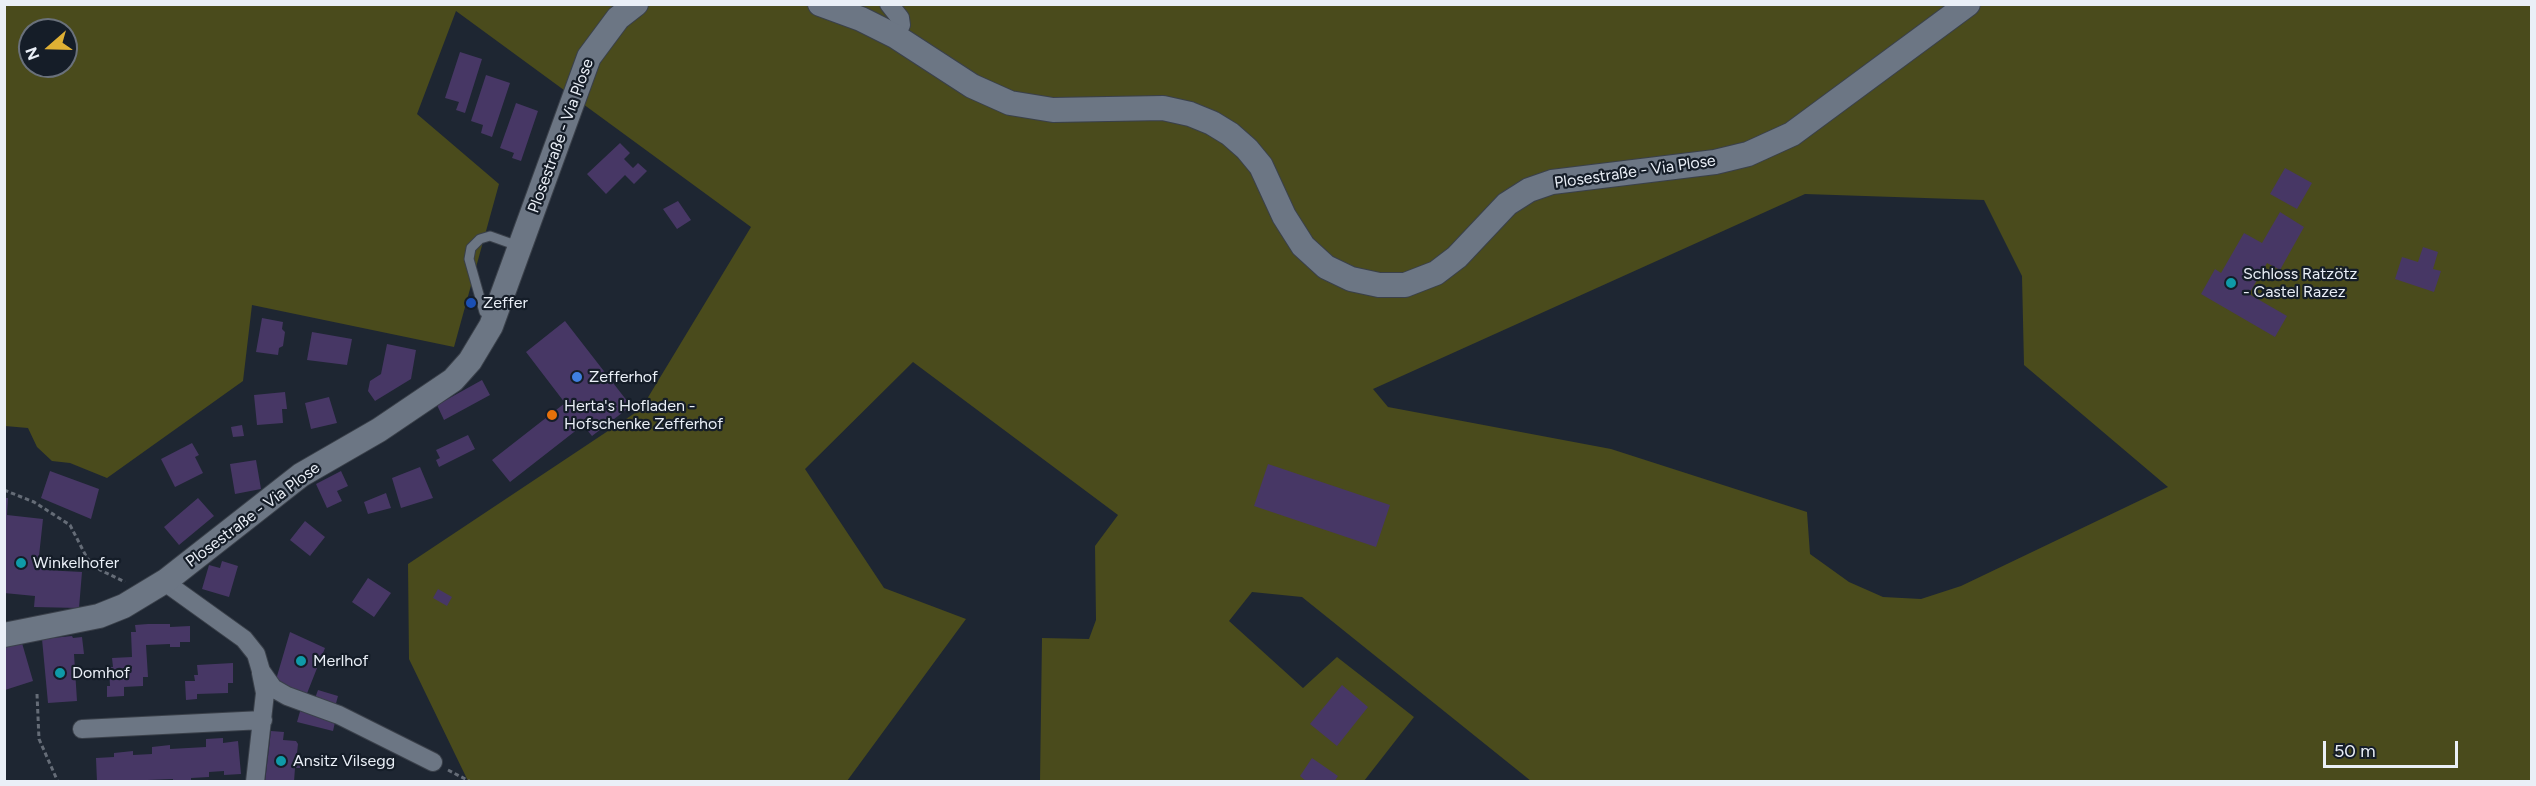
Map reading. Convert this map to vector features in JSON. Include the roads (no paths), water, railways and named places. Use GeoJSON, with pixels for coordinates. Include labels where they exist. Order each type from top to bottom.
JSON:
{"type":"FeatureCollection","features":[{"type":"Feature","properties":{"kind":"street","name":"Plosestraße - Via Plose"},"geometry":{"type":"LineString","coordinates":[[4,635],[99,616],[124,606],[157,586],[301,475],[379,430],[453,380],[482,344],[495,317],[589,57],[618,18],[636,4]]}},
{"type":"Feature","properties":{"kind":"street","name":"Plosestraße - Via Plose"},"geometry":{"type":"LineString","coordinates":[[820,4],[861,19],[895,36],[972,86],[1010,103],[1053,110],[1163,108],[1190,114],[1212,123],[1230,134],[1261,166],[1284,216],[1303,246],[1326,267],[1351,279],[1379,285],[1405,285],[1436,273],[1457,257],[1507,204],[1529,190],[1552,182],[1715,162],[1748,154],[1792,134],[1968,4]]}},
{"type":"Feature","properties":{"kind":"street"},"geometry":{"type":"LineString","coordinates":[[889,4],[900,18],[901,25],[895,36]]}},
{"type":"Feature","properties":{"kind":"street"},"geometry":{"type":"LineString","coordinates":[[157,586],[173,588],[244,639],[256,654],[265,693],[255,782]]}},
{"type":"Feature","properties":{"kind":"street"},"geometry":{"type":"LineString","coordinates":[[261,671],[273,688],[287,696],[339,715],[433,762]]}},
{"type":"Feature","properties":{"kind":"street"},"geometry":{"type":"LineString","coordinates":[[82,729],[263,720]]}},
{"type":"Feature","properties":{"kind":"lane"},"geometry":{"type":"LineString","coordinates":[[495,317],[484,312],[469,258],[471,248],[480,239],[490,237],[520,247]]}},
{"type":"Feature","properties":{"kind":"place","name":"Schloss Ratzötz - Castel Razez"},"geometry":{"type":"Point","coordinates":[2231,283]}},
{"type":"Feature","properties":{"kind":"place","name":"Zeffer"},"geometry":{"type":"Point","coordinates":[471,303]}},
{"type":"Feature","properties":{"kind":"place","name":"Zefferhof"},"geometry":{"type":"Point","coordinates":[577,377]}},
{"type":"Feature","properties":{"kind":"place","name":"Herta's Hofladen - Hofschenke Zefferhof"},"geometry":{"type":"Point","coordinates":[552,415]}},
{"type":"Feature","properties":{"kind":"place","name":"Winkelhofer"},"geometry":{"type":"Point","coordinates":[21,563]}},
{"type":"Feature","properties":{"kind":"place","name":"Merlhof"},"geometry":{"type":"Point","coordinates":[301,661]}},
{"type":"Feature","properties":{"kind":"place","name":"Domhof"},"geometry":{"type":"Point","coordinates":[60,673]}},
{"type":"Feature","properties":{"kind":"place","name":"Ansitz Vilsegg"},"geometry":{"type":"Point","coordinates":[281,761]}}]}
